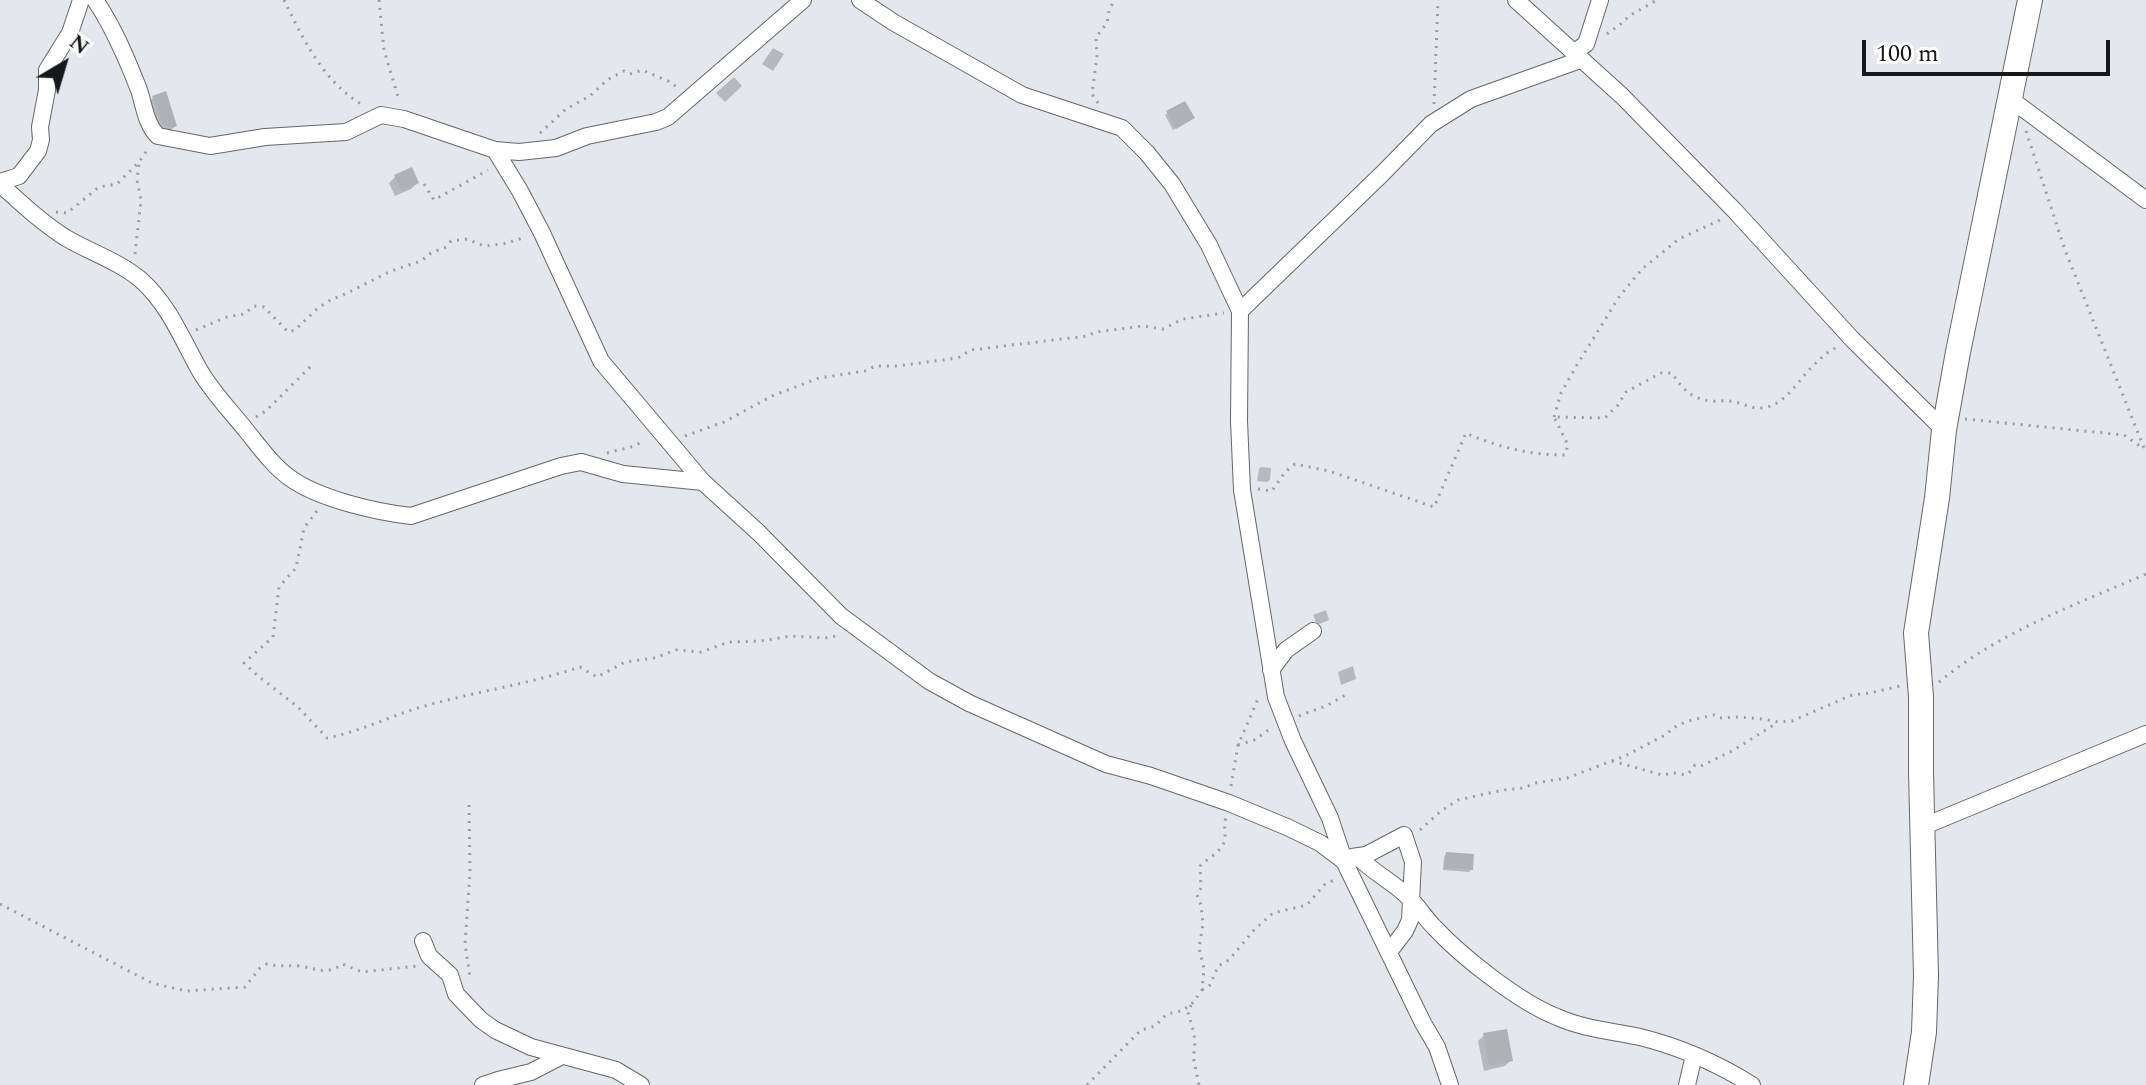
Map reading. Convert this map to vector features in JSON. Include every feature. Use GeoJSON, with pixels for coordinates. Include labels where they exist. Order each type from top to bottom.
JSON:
{"type":"FeatureCollection","features":[{"type":"Feature","properties":{"kind":"street"},"geometry":{"type":"LineString","coordinates":[[81,0],[70,33],[47,70],[38,151],[19,176],[0,183],[40,220],[139,278],[162,302],[216,394],[273,464],[291,480],[328,497],[387,514],[411,516],[581,462],[623,474],[703,482]]}},
{"type":"Feature","properties":{"kind":"street"},"geometry":{"type":"LineString","coordinates":[[95,0],[116,35],[152,130],[158,136],[185,135],[210,146],[265,137],[346,132],[381,115],[404,119],[499,156],[556,148],[587,136],[668,117],[803,0]]}},
{"type":"Feature","properties":{"kind":"street"},"geometry":{"type":"LineString","coordinates":[[860,0],[1022,95],[1122,128],[1172,184],[1209,245],[1240,311],[1242,490],[1276,697],[1389,952],[1437,1047],[1450,1085]]}},
{"type":"Feature","properties":{"kind":"street"},"geometry":{"type":"LineString","coordinates":[[1516,0],[1580,53],[1735,211],[1852,339],[1944,430]]}},
{"type":"Feature","properties":{"kind":"street"},"geometry":{"type":"LineString","coordinates":[[1240,311],[1431,124],[1471,99],[1580,53],[1600,0]]}},
{"type":"Feature","properties":{"kind":"street"},"geometry":{"type":"LineString","coordinates":[[1916,1085],[1924,1032],[1926,976],[1916,633],[1944,430],[1976,258],[2013,101],[2030,0]]}},
{"type":"Feature","properties":{"kind":"street"},"geometry":{"type":"LineString","coordinates":[[2013,101],[2146,200]]}},
{"type":"Feature","properties":{"kind":"street"},"geometry":{"type":"LineString","coordinates":[[499,156],[542,233],[601,361],[703,482],[861,632],[929,681],[982,709],[1106,764],[1229,803],[1287,827],[1348,861],[1369,868],[1412,901],[1433,927],[1466,956],[1540,1009],[1579,1026],[1638,1037],[1694,1055],[1752,1085]]}},
{"type":"Feature","properties":{"kind":"street"},"geometry":{"type":"LineString","coordinates":[[1271,670],[1286,650],[1313,631]]}},
{"type":"Feature","properties":{"kind":"street"},"geometry":{"type":"LineString","coordinates":[[1922,827],[2146,734]]}},
{"type":"Feature","properties":{"kind":"street"},"geometry":{"type":"LineString","coordinates":[[1348,861],[1404,835],[1413,862],[1412,901],[1408,926],[1389,952]]}},
{"type":"Feature","properties":{"kind":"street"},"geometry":{"type":"LineString","coordinates":[[423,941],[429,956],[450,975],[456,994],[488,1025],[508,1038],[531,1047],[616,1070],[641,1085]]}},
{"type":"Feature","properties":{"kind":"street"},"geometry":{"type":"LineString","coordinates":[[1687,1085],[1694,1055]]}},
{"type":"Feature","properties":{"kind":"street"},"geometry":{"type":"LineString","coordinates":[[483,1085],[531,1072],[562,1056]]}},
{"type":"Feature","properties":{"kind":"path"},"geometry":{"type":"LineString","coordinates":[[284,0],[299,32],[332,80],[350,98],[381,115]]}},
{"type":"Feature","properties":{"kind":"path"},"geometry":{"type":"LineString","coordinates":[[379,0],[384,50],[404,119]]}},
{"type":"Feature","properties":{"kind":"path"},"geometry":{"type":"LineString","coordinates":[[1099,105],[1092,94],[1096,37],[1107,23],[1114,0]]}},
{"type":"Feature","properties":{"kind":"path"},"geometry":{"type":"LineString","coordinates":[[1431,124],[1438,0]]}},
{"type":"Feature","properties":{"kind":"path"},"geometry":{"type":"LineString","coordinates":[[1580,53],[1629,16],[1657,0]]}},
{"type":"Feature","properties":{"kind":"path"},"geometry":{"type":"LineString","coordinates":[[519,152],[566,109],[624,71],[630,74],[642,70],[678,88],[668,117]]}},
{"type":"Feature","properties":{"kind":"path"},"geometry":{"type":"LineString","coordinates":[[2013,101],[2065,250],[2145,450]]}},
{"type":"Feature","properties":{"kind":"path"},"geometry":{"type":"LineString","coordinates":[[40,220],[50,217],[55,211],[67,213],[99,187],[117,184],[139,162],[158,136]]}},
{"type":"Feature","properties":{"kind":"path"},"geometry":{"type":"LineString","coordinates":[[424,184],[434,200],[499,156]]}},
{"type":"Feature","properties":{"kind":"path"},"geometry":{"type":"LineString","coordinates":[[139,162],[137,180],[141,200],[135,249],[139,278]]}},
{"type":"Feature","properties":{"kind":"path"},"geometry":{"type":"LineString","coordinates":[[1242,490],[1272,491],[1285,472],[1295,464],[1329,471],[1434,507],[1466,433],[1488,443],[1548,455],[1565,455],[1568,445],[1554,417],[1561,393],[1619,297],[1642,269],[1679,239],[1735,211]]}},
{"type":"Feature","properties":{"kind":"path"},"geometry":{"type":"LineString","coordinates":[[180,332],[244,314],[254,306],[264,307],[288,332],[295,330],[332,299],[391,271],[421,261],[451,241],[467,239],[484,246],[542,233]]}},
{"type":"Feature","properties":{"kind":"path"},"geometry":{"type":"LineString","coordinates":[[581,462],[635,446],[645,439],[679,439],[819,378],[865,371],[875,366],[958,358],[971,350],[1087,336],[1096,332],[1143,326],[1163,329],[1183,319],[1240,311]]}},
{"type":"Feature","properties":{"kind":"path"},"geometry":{"type":"LineString","coordinates":[[1554,417],[1605,418],[1626,392],[1661,373],[1672,373],[1694,398],[1731,401],[1754,408],[1772,407],[1817,361],[1852,339]]}},
{"type":"Feature","properties":{"kind":"path"},"geometry":{"type":"LineString","coordinates":[[243,426],[266,411],[312,365]]}},
{"type":"Feature","properties":{"kind":"path"},"geometry":{"type":"LineString","coordinates":[[1944,430],[1962,419],[1975,418],[2124,435],[2145,450]]}},
{"type":"Feature","properties":{"kind":"path"},"geometry":{"type":"LineString","coordinates":[[328,497],[304,528],[296,568],[279,587],[273,637],[244,663],[298,707],[327,738],[429,704],[580,667],[597,677],[625,662],[654,658],[676,650],[701,652],[729,642],[791,636],[825,638],[861,632]]}},
{"type":"Feature","properties":{"kind":"path"},"geometry":{"type":"LineString","coordinates":[[1404,835],[1424,829],[1441,811],[1458,800],[1567,778],[1612,761],[1667,734],[1680,723],[1714,715],[1719,718],[1792,721],[1852,695],[1920,690],[2011,634],[2146,574]]}},
{"type":"Feature","properties":{"kind":"path"},"geometry":{"type":"LineString","coordinates":[[1202,990],[1204,969],[1199,948],[1203,924],[1197,895],[1201,888],[1200,866],[1219,851],[1225,840],[1223,826],[1238,745],[1271,670]]}},
{"type":"Feature","properties":{"kind":"path"},"geometry":{"type":"LineString","coordinates":[[1238,745],[1254,740],[1278,723],[1328,705],[1347,694]]}},
{"type":"Feature","properties":{"kind":"path"},"geometry":{"type":"LineString","coordinates":[[1612,761],[1662,775],[1685,775],[1695,765],[1701,766],[1732,751],[1778,722]]}},
{"type":"Feature","properties":{"kind":"path"},"geometry":{"type":"LineString","coordinates":[[469,805],[470,871],[465,944],[472,991],[470,1009]]}},
{"type":"Feature","properties":{"kind":"path"},"geometry":{"type":"LineString","coordinates":[[1199,1085],[1193,1056],[1194,1033],[1188,1012],[1191,1005],[1210,985],[1218,966],[1229,960],[1254,930],[1273,913],[1307,905],[1348,861]]}},
{"type":"Feature","properties":{"kind":"path"},"geometry":{"type":"LineString","coordinates":[[0,904],[152,983],[186,991],[245,987],[267,964],[299,966],[318,972],[335,970],[342,964],[362,972],[437,964]]}},
{"type":"Feature","properties":{"kind":"path"},"geometry":{"type":"LineString","coordinates":[[1087,1085],[1141,1030],[1155,1026],[1167,1014],[1191,1005]]}},
{"type":"Feature","properties":{"kind":"building"},"geometry":{"type":"Polygon","coordinates":[[[166,91],[177,126],[172,128],[163,125],[152,96],[166,91]]]}},
{"type":"Feature","properties":{"kind":"building"},"geometry":{"type":"Polygon","coordinates":[[[1185,101],[1195,118],[1176,129],[1166,111],[1185,101]]]}},
{"type":"Feature","properties":{"kind":"building"},"geometry":{"type":"Polygon","coordinates":[[[412,167],[419,183],[401,191],[394,175],[412,167]]]}},
{"type":"Feature","properties":{"kind":"building"},"geometry":{"type":"Polygon","coordinates":[[[1446,852],[1474,854],[1473,870],[1445,868],[1446,852]]]}},
{"type":"Feature","properties":{"kind":"building"},"geometry":{"type":"Polygon","coordinates":[[[1507,1029],[1513,1061],[1489,1066],[1483,1033],[1507,1029]]]}}]}
